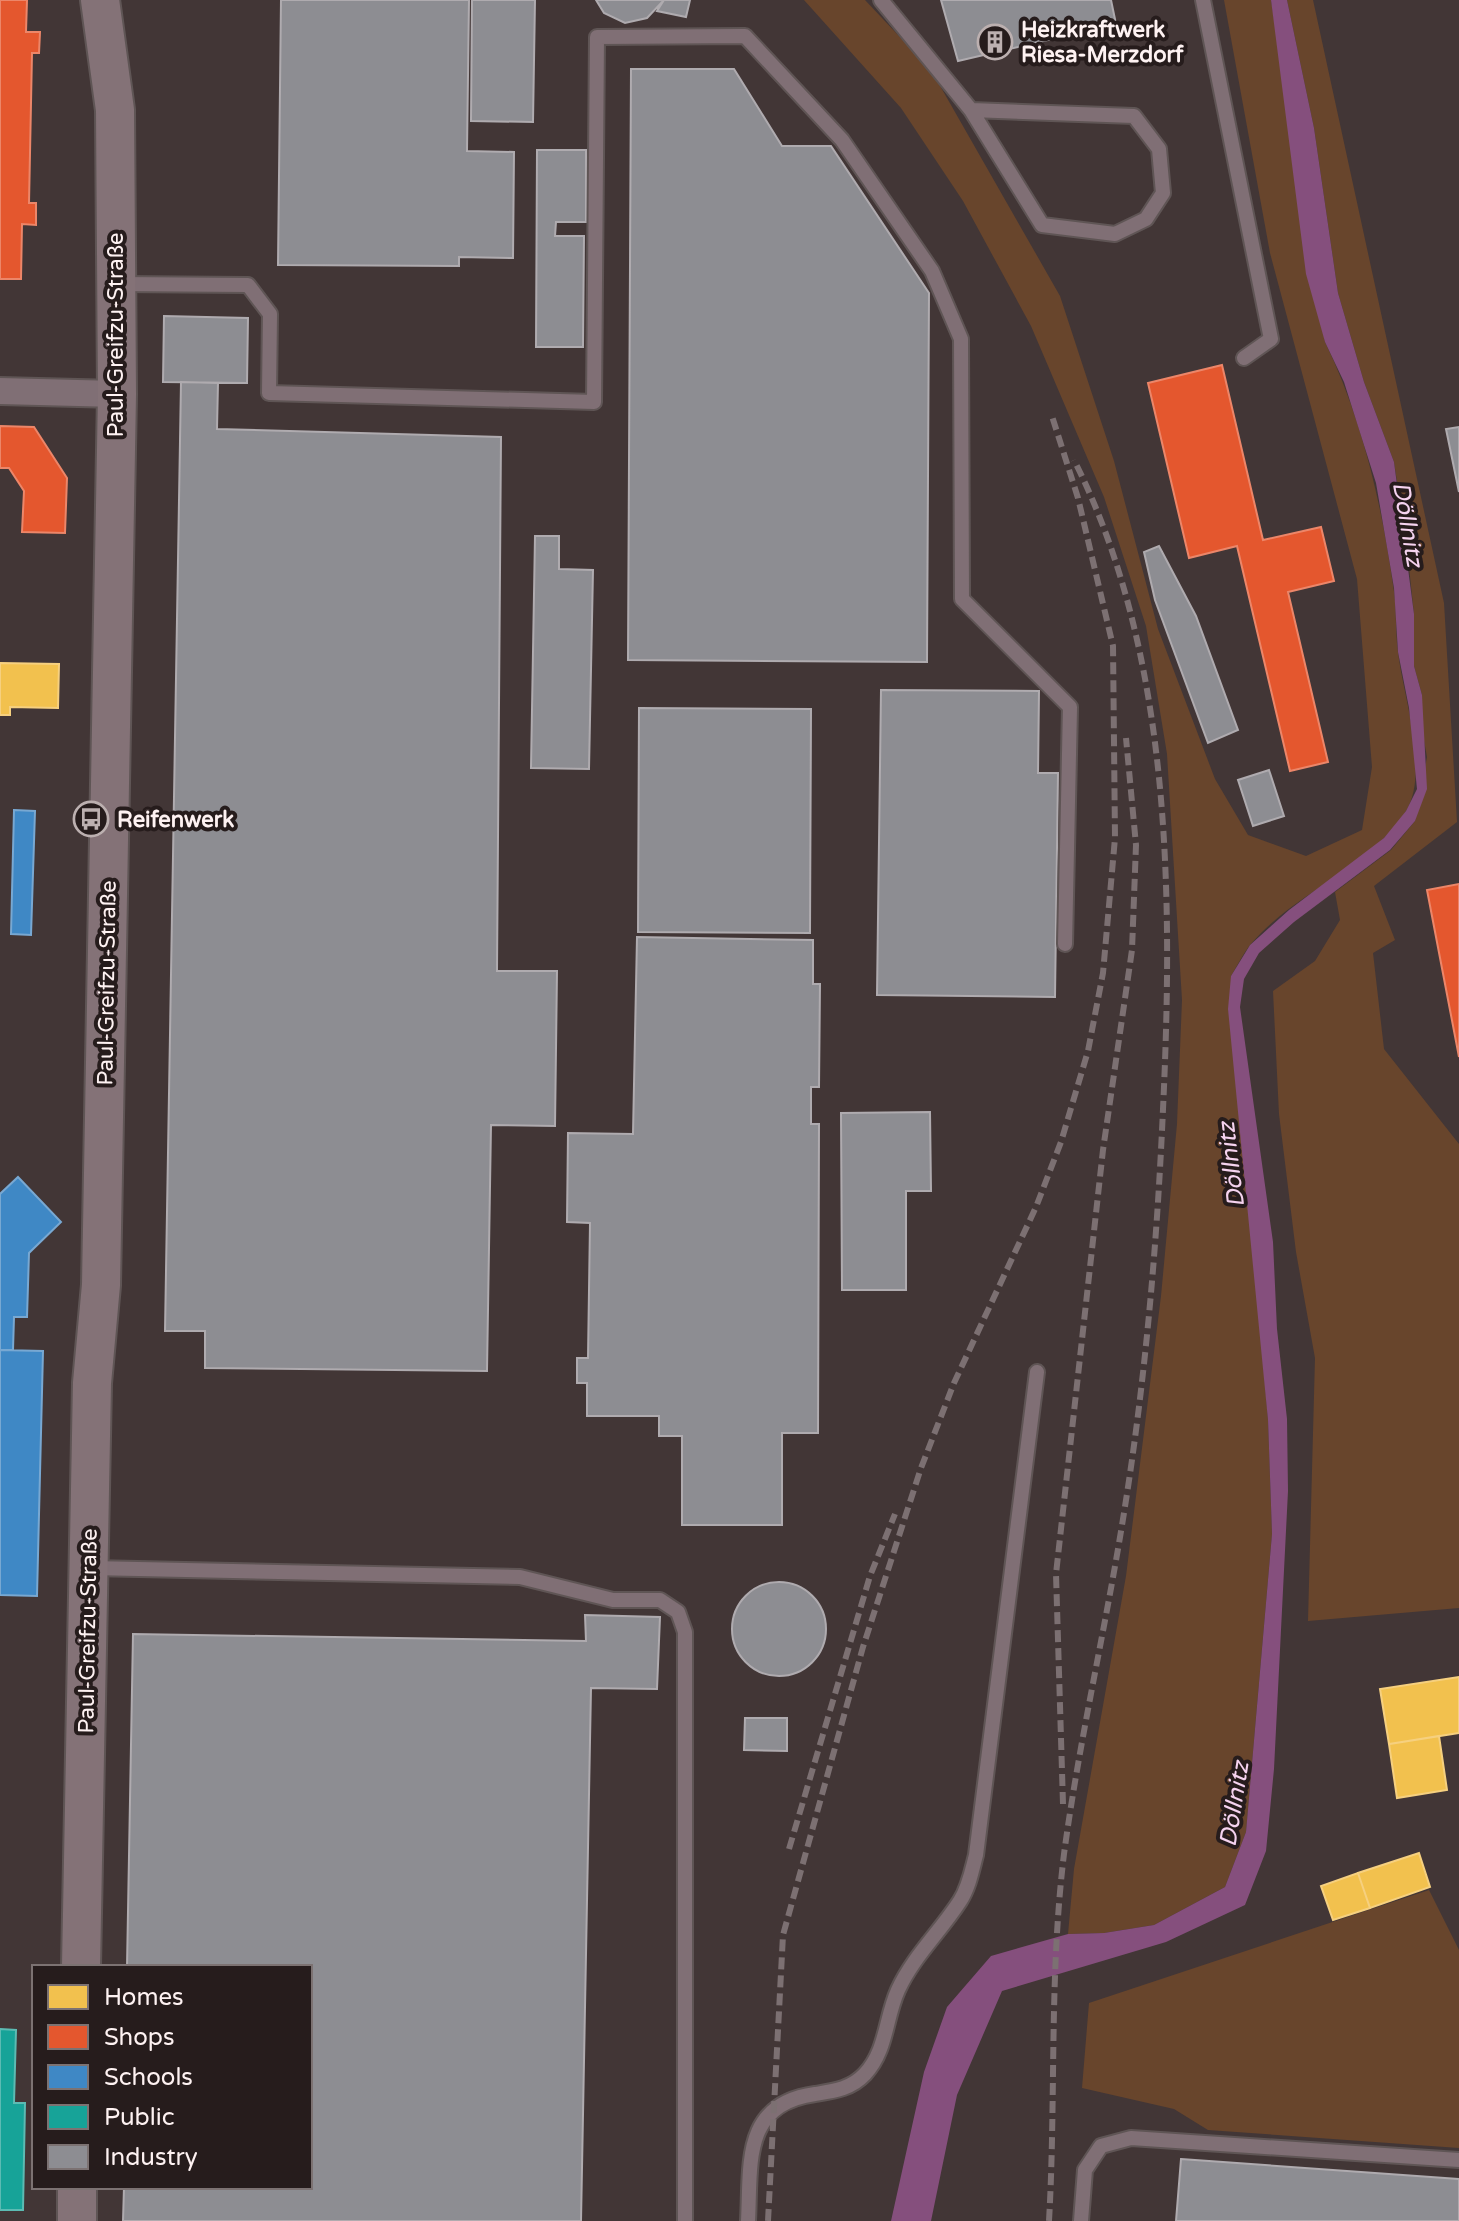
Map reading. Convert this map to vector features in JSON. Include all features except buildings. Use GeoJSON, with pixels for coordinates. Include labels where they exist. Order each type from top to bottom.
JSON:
{"type":"FeatureCollection","features":[{"type":"Feature","properties":{"kind":"main road","name":"Paul-Greifzu-Straße"},"geometry":{"type":"LineString","coordinates":[[81,1965],[92,1383],[101,1270],[117,394],[115,110],[100,0]]}},
{"type":"Feature","properties":{"kind":"main road"},"geometry":{"type":"LineString","coordinates":[[77,2189],[77,2221]]}},
{"type":"Feature","properties":{"kind":"street"},"geometry":{"type":"LineString","coordinates":[[0,391],[117,394]]}},
{"type":"Feature","properties":{"kind":"lane"},"geometry":{"type":"LineString","coordinates":[[881,0],[971,110],[1042,225],[1115,234],[1146,219],[1163,193],[1159,149],[1134,116],[971,110]]}},
{"type":"Feature","properties":{"kind":"lane"},"geometry":{"type":"LineString","coordinates":[[1203,0],[1271,339],[1244,358]]}},
{"type":"Feature","properties":{"kind":"lane"},"geometry":{"type":"LineString","coordinates":[[116,284],[248,285],[270,314],[269,393],[594,402],[597,37],[745,36],[842,140],[932,271],[961,339],[962,599],[1070,707],[1065,944]]}},
{"type":"Feature","properties":{"kind":"lane"},"geometry":{"type":"LineString","coordinates":[[748,2221],[752,2151],[765,2118],[789,2098],[847,2088],[862,2077],[875,2061],[896,1994],[909,1968],[962,1898],[969,1881],[978,1839],[1037,1372]]}},
{"type":"Feature","properties":{"kind":"lane"},"geometry":{"type":"LineString","coordinates":[[88,1568],[520,1577],[613,1600],[660,1600],[678,1612],[685,1632],[685,2221]]}},
{"type":"Feature","properties":{"kind":"lane"},"geometry":{"type":"LineString","coordinates":[[1081,2221],[1085,2170],[1101,2146],[1131,2138],[1459,2160]]}},
{"type":"Feature","properties":{"kind":"shaded area"},"geometry":{"type":"Polygon","coordinates":[[[804,0],[865,0],[931,70],[1060,296],[1114,461],[1158,629],[1215,779],[1248,835],[1306,856],[1362,830],[1372,767],[1357,579],[1270,253],[1224,0],[1271,0],[1325,342],[1360,431],[1383,522],[1394,593],[1398,652],[1413,733],[1416,776],[1413,795],[1406,811],[1390,832],[1352,865],[1268,926],[1250,945],[1231,976],[1268,1420],[1272,1534],[1246,1832],[1225,1887],[1154,1925],[1104,1933],[1068,1934],[1074,1869],[1126,1576],[1161,1296],[1177,1124],[1182,1000],[1167,754],[1146,626],[1104,497],[1031,326],[963,201],[901,108],[804,0]]]}},
{"type":"Feature","properties":{"kind":"shaded area"},"geometry":{"type":"Polygon","coordinates":[[[1271,0],[1287,0],[1314,128],[1338,293],[1364,382],[1394,462],[1414,614],[1414,666],[1422,695],[1427,789],[1415,821],[1390,850],[1294,922],[1259,953],[1244,979],[1240,1007],[1273,1242],[1277,1329],[1287,1419],[1288,1491],[1274,1769],[1266,1851],[1245,1905],[1166,1942],[1002,1991],[957,2095],[931,2221],[891,2221],[924,2072],[947,2007],[991,1956],[1068,1934],[1104,1933],[1154,1925],[1225,1887],[1246,1832],[1272,1534],[1268,1420],[1228,1009],[1231,976],[1250,945],[1289,910],[1384,838],[1406,811],[1417,789],[1409,708],[1398,652],[1394,588],[1376,483],[1344,382],[1325,342],[1306,274],[1271,0]]]}},
{"type":"Feature","properties":{"kind":"shaded area"},"geometry":{"type":"Polygon","coordinates":[[[1287,0],[1313,0],[1444,603],[1457,822],[1374,886],[1395,940],[1373,953],[1384,1049],[1459,1144],[1459,1608],[1308,1621],[1315,1358],[1296,1252],[1279,1114],[1273,991],[1315,961],[1340,920],[1335,892],[1391,850],[1415,821],[1427,757],[1421,724],[1422,695],[1414,666],[1414,614],[1406,539],[1394,462],[1364,382],[1338,293],[1314,128],[1287,0]]]}},
{"type":"Feature","properties":{"kind":"shaded area"},"geometry":{"type":"Polygon","coordinates":[[[1429,1890],[1459,1950],[1459,2148],[1208,2130],[1174,2109],[1082,2088],[1089,2003],[1429,1890]]]}},
{"type":"Feature","properties":{"kind":"railway"},"geometry":{"type":"LineString","coordinates":[[768,2221],[783,1935],[863,1647],[921,1468],[954,1383],[1036,1207],[1061,1142],[1088,1051],[1103,973],[1115,838],[1113,646],[1078,498],[1051,413]]}},
{"type":"Feature","properties":{"kind":"railway"},"geometry":{"type":"LineString","coordinates":[[1049,2221],[1059,1900],[1070,1812],[1116,1561],[1138,1417],[1157,1212],[1166,1028],[1165,862],[1159,778],[1148,695],[1131,613],[1106,535],[1074,460]]}},
{"type":"Feature","properties":{"kind":"railway"},"geometry":{"type":"LineString","coordinates":[[1063,1804],[1056,1574],[1103,1150],[1132,950],[1136,845],[1126,738]]}},
{"type":"Feature","properties":{"kind":"railway"},"geometry":{"type":"LineString","coordinates":[[789,1849],[870,1576],[895,1514]]}},
{"type":"Feature","properties":{"kind":"place","name":"Heizkraftwerk Riesa-Merzdorf"},"geometry":{"type":"Point","coordinates":[995,42]}},
{"type":"Feature","properties":{"kind":"place","name":"Reifenwerk"},"geometry":{"type":"Point","coordinates":[91,819]}},
{"type":"Feature","properties":{"kind":"water label","name":"Döllnitz"},"geometry":{"type":"Point","coordinates":[1408,524]}},
{"type":"Feature","properties":{"kind":"water label","name":"Döllnitz"},"geometry":{"type":"Point","coordinates":[1231,1165]}},
{"type":"Feature","properties":{"kind":"water label","name":"Döllnitz"},"geometry":{"type":"Point","coordinates":[1234,1804]}}]}
